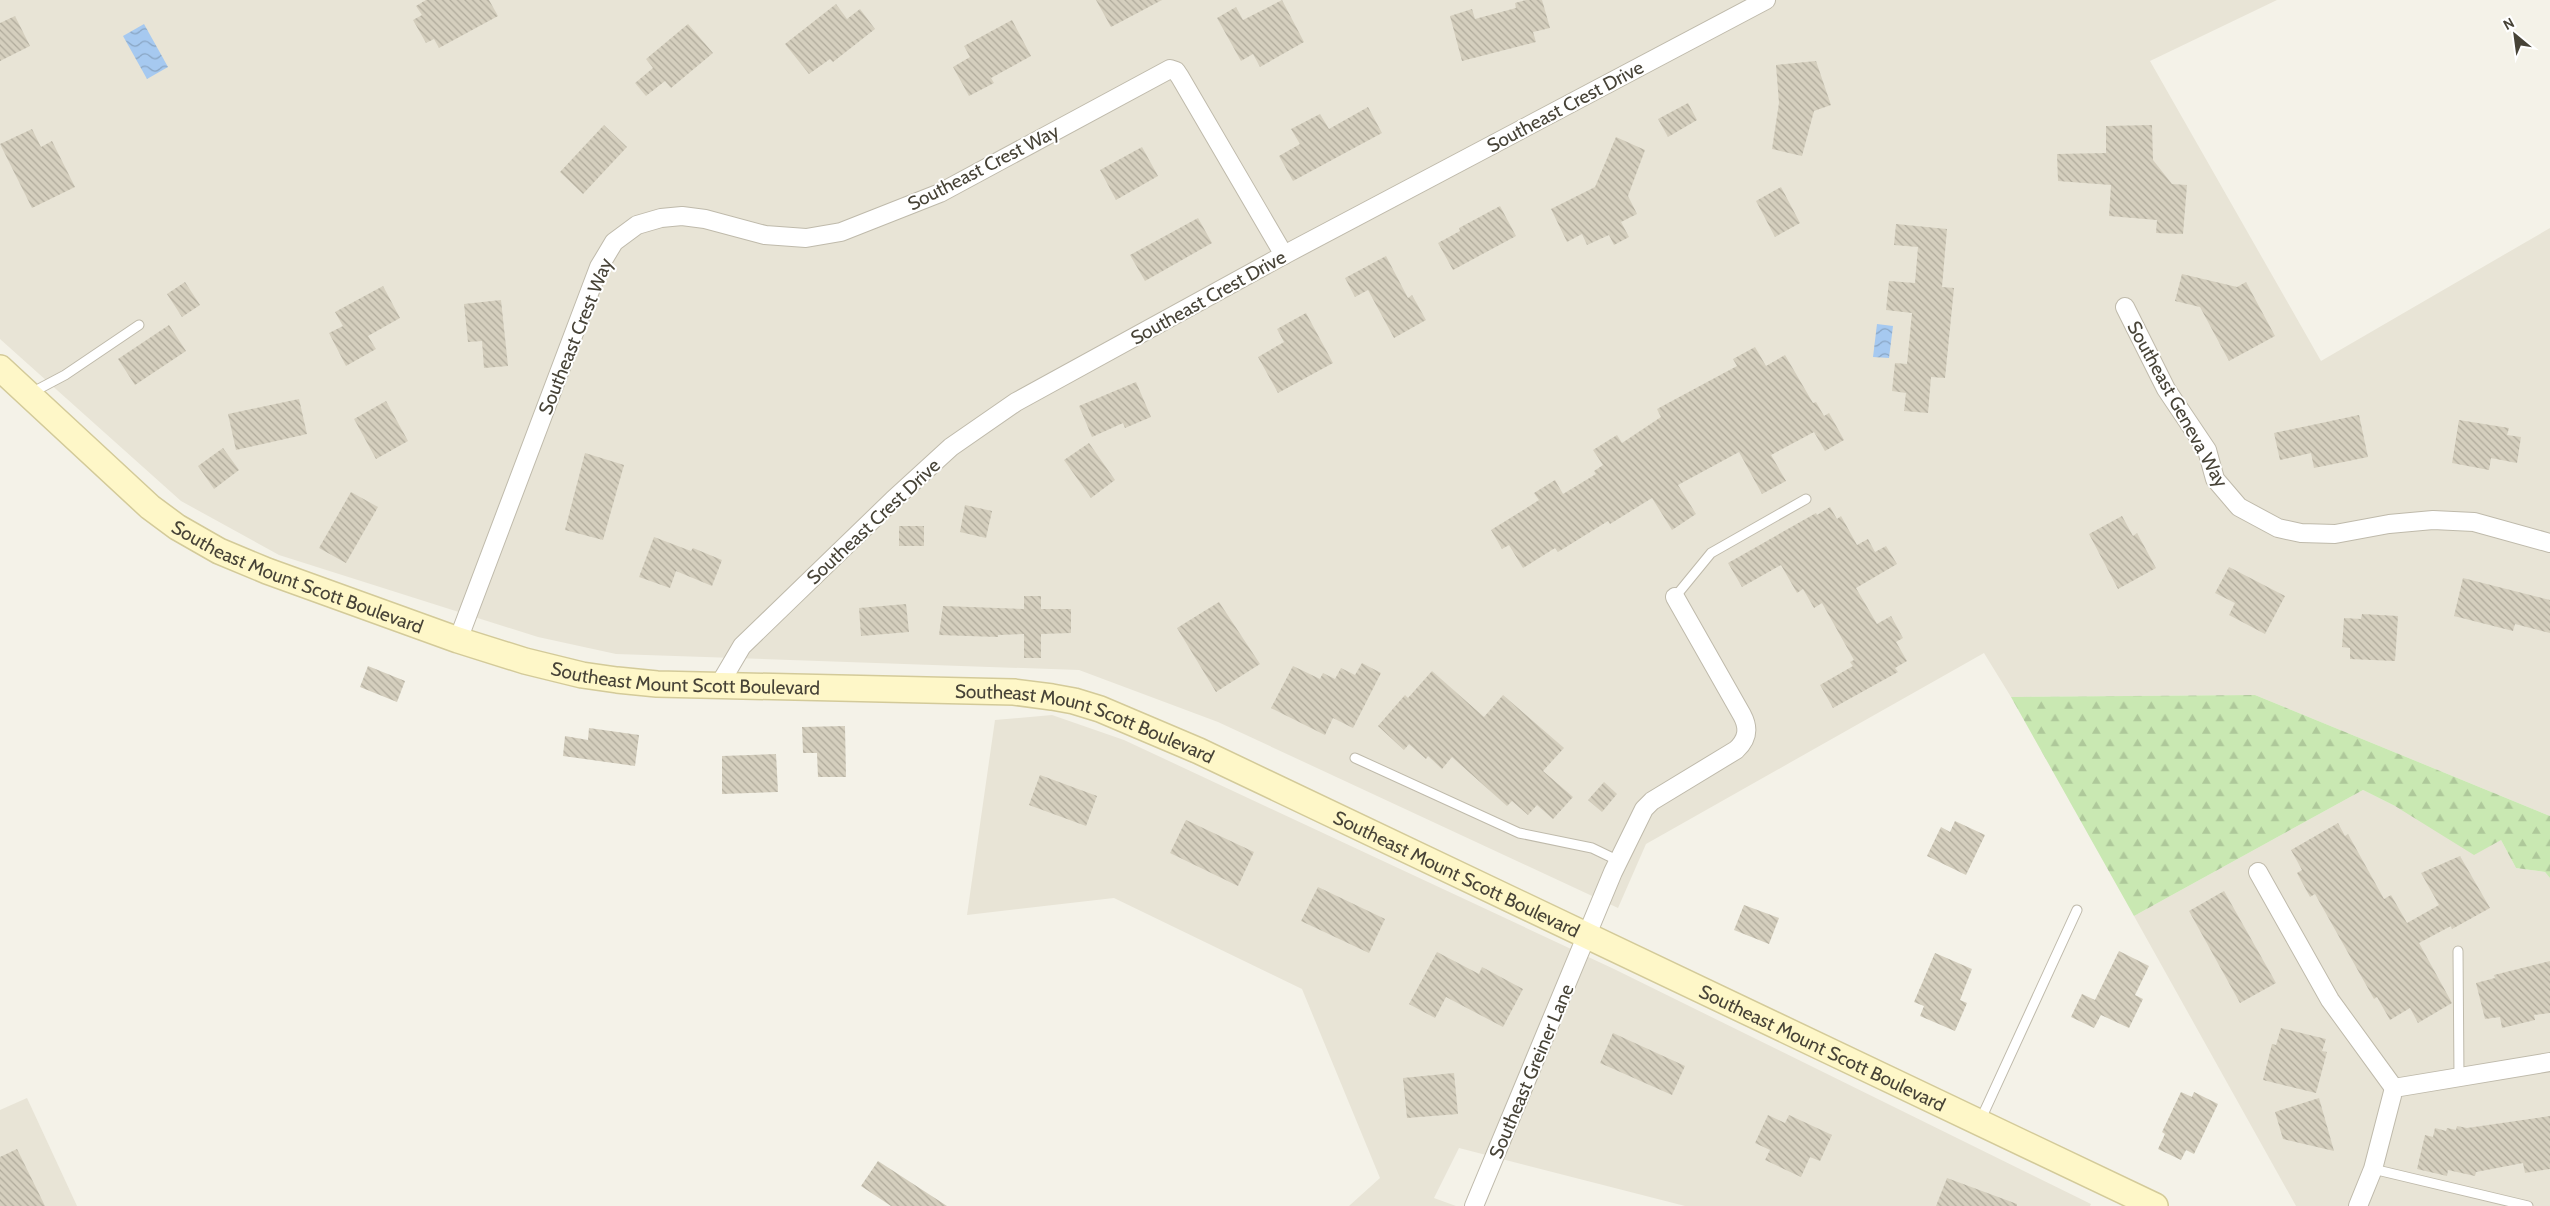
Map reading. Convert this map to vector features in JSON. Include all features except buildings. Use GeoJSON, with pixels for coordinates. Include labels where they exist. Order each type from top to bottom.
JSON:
{"type":"FeatureCollection","features":[{"type":"Feature","properties":{"kind":"main road","name":"Southeast Mount Scott Boulevard"},"geometry":{"type":"LineString","coordinates":[[0,368],[150,507],[177,528],[219,551],[268,571],[458,640],[525,661],[582,675],[657,684],[1014,692],[1074,701],[1126,719],[1182,743],[1979,1124],[2155,1206]]}},
{"type":"Feature","properties":{"kind":"street","name":"Southeast Crest Drive"},"geometry":{"type":"LineString","coordinates":[[719,685],[742,646],[893,500],[952,447],[1016,402],[1284,254],[1766,0]]}},
{"type":"Feature","properties":{"kind":"street","name":"Southeast Crest Way"},"geometry":{"type":"LineString","coordinates":[[458,640],[599,267],[614,242],[637,226],[661,218],[682,216],[705,219],[765,235],[806,238],[841,232],[940,193],[1170,69],[1176,71],[1180,77],[1284,254]]}},
{"type":"Feature","properties":{"kind":"street","name":"Southeast Geneva Way"},"geometry":{"type":"LineString","coordinates":[[2125,307],[2166,388],[2207,450],[2215,479],[2239,507],[2278,528],[2300,533],[2335,534],[2388,524],[2433,520],[2474,522],[2550,543]]}},
{"type":"Feature","properties":{"kind":"street","name":"Southeast Greiner Lane"},"geometry":{"type":"LineString","coordinates":[[1474,1206],[1619,861],[1644,809],[1652,801],[1736,750],[1743,744],[1747,733],[1747,724],[1675,597]]}},
{"type":"Feature","properties":{"kind":"street"},"geometry":{"type":"LineString","coordinates":[[2258,872],[2330,1000],[2394,1088]]}},
{"type":"Feature","properties":{"kind":"street"},"geometry":{"type":"LineString","coordinates":[[2394,1088],[2550,1062]]}},
{"type":"Feature","properties":{"kind":"street"},"geometry":{"type":"LineString","coordinates":[[2358,1206],[2373,1169],[2394,1088]]}},
{"type":"Feature","properties":{"kind":"lane"},"geometry":{"type":"LineString","coordinates":[[28,394],[72,371],[139,325]]}},
{"type":"Feature","properties":{"kind":"lane"},"geometry":{"type":"LineString","coordinates":[[1675,597],[1711,553],[1806,499]]}},
{"type":"Feature","properties":{"kind":"lane"},"geometry":{"type":"LineString","coordinates":[[1355,758],[1519,833],[1592,848],[1619,861]]}},
{"type":"Feature","properties":{"kind":"lane"},"geometry":{"type":"LineString","coordinates":[[1979,1124],[2077,910]]}},
{"type":"Feature","properties":{"kind":"lane"},"geometry":{"type":"LineString","coordinates":[[2458,951],[2459,1077]]}},
{"type":"Feature","properties":{"kind":"lane"},"geometry":{"type":"LineString","coordinates":[[2373,1169],[2528,1206]]}},
{"type":"Feature","properties":{"kind":"shaded area"},"geometry":{"type":"Polygon","coordinates":[[[0,0],[2277,0],[2150,61],[2321,361],[2550,228],[2550,816],[2255,695],[2011,697],[1984,653],[1646,844],[1618,908],[1218,722],[1079,670],[616,654],[538,637],[279,555],[181,501],[0,339],[0,0]]]}},
{"type":"Feature","properties":{"kind":"shaded area"},"geometry":{"type":"Polygon","coordinates":[[[1052,715],[1124,740],[1614,969],[2091,1204],[2090,1206],[1685,1206],[1459,1148],[1434,1198],[1456,1206],[1349,1206],[1380,1178],[1302,989],[1114,898],[967,915],[995,720],[1052,715]]]}},
{"type":"Feature","properties":{"kind":"shaded area"},"geometry":{"type":"Polygon","coordinates":[[[2363,790],[2395,806],[2501,840],[2516,868],[2545,872],[2550,878],[2550,1206],[2296,1206],[2134,916],[2363,790]]]}},
{"type":"Feature","properties":{"kind":"shaded area"},"geometry":{"type":"Polygon","coordinates":[[[27,1098],[77,1206],[0,1206],[0,1110],[27,1098]]]}},
{"type":"Feature","properties":{"kind":"green space"},"geometry":{"type":"Polygon","coordinates":[[[2255,695],[2550,816],[2550,878],[2545,872],[2516,868],[2501,840],[2474,855],[2395,806],[2363,790],[2134,916],[2011,697],[2255,695]]]}},
{"type":"Feature","properties":{"kind":"water"},"geometry":{"type":"Polygon","coordinates":[[[144,24],[168,67],[147,79],[123,36],[144,24]]]}},
{"type":"Feature","properties":{"kind":"water"},"geometry":{"type":"Polygon","coordinates":[[[1877,324],[1893,326],[1889,358],[1873,357],[1877,324]]]}}]}
